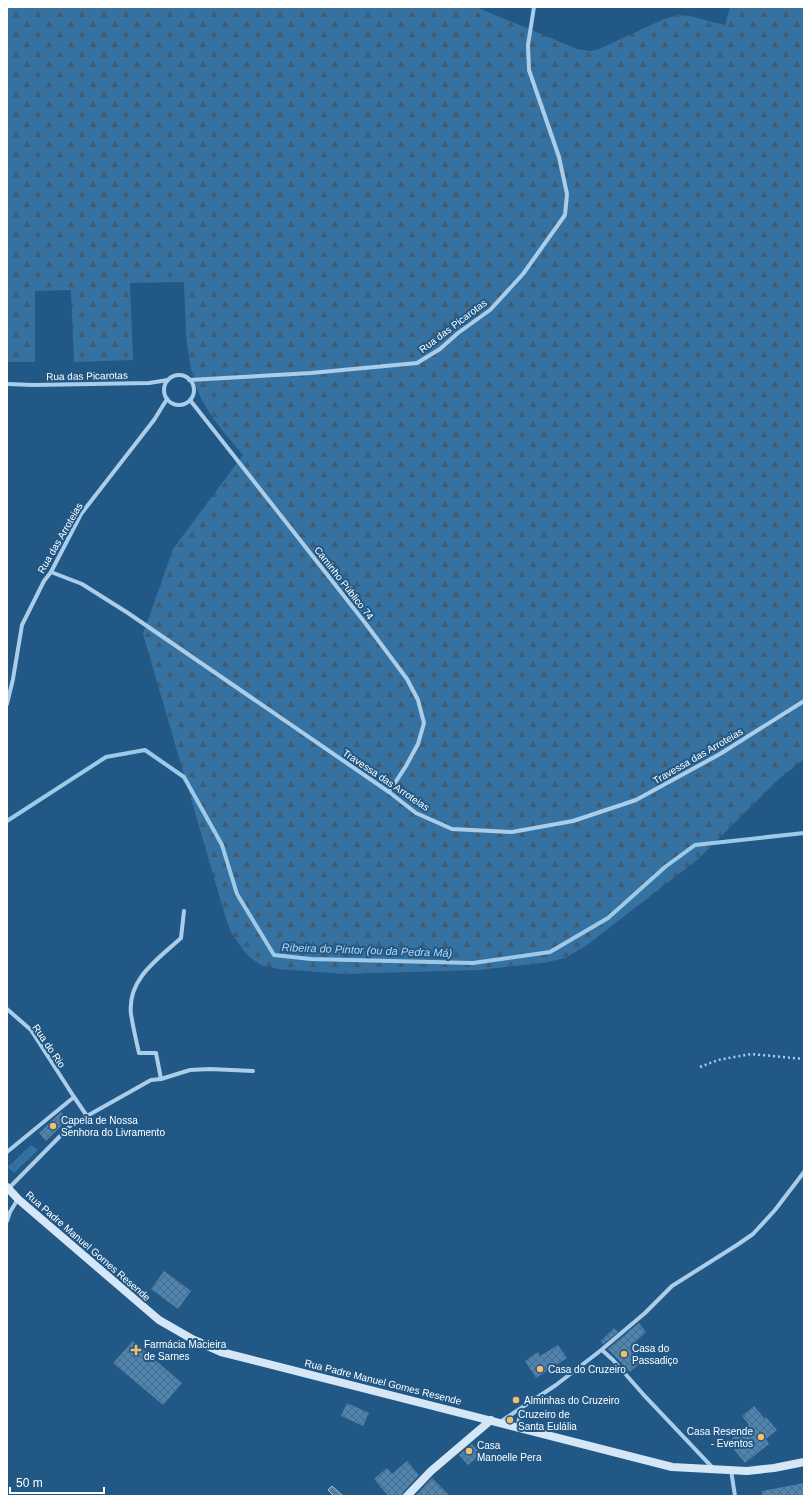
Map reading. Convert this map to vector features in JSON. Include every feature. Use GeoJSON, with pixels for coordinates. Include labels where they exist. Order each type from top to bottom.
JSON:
{"type":"FeatureCollection","features":[{"type":"Feature","properties":{"kind":"main road","name":"Rua Padre Manuel Gomes Resende"},"geometry":{"type":"LineString","coordinates":[[8,1188],[18,1199],[159,1320],[192,1339],[222,1352],[672,1467],[748,1471],[804,1462]]}},
{"type":"Feature","properties":{"kind":"main road"},"geometry":{"type":"LineString","coordinates":[[407,1496],[431,1471],[491,1420]]}},
{"type":"Feature","properties":{"kind":"street","name":"Rua das Picarotas"},"geometry":{"type":"LineString","coordinates":[[190,380],[311,373],[418,363],[440,349],[458,333],[490,310],[519,280],[565,215],[567,194],[559,157],[529,70],[528,45],[534,7]]}},
{"type":"Feature","properties":{"kind":"street"},"geometry":{"type":"LineString","coordinates":[[184,376],[190,380],[193,390],[190,400],[178,405],[170,403],[164,391],[168,380],[172,377],[184,376]]}},
{"type":"Feature","properties":{"kind":"street","name":"Rua das Picarotas"},"geometry":{"type":"LineString","coordinates":[[7,384],[149,383],[168,380]]}},
{"type":"Feature","properties":{"kind":"street","name":"Rua das Arroteias"},"geometry":{"type":"LineString","coordinates":[[7,704],[13,679],[22,625],[44,581],[51,572],[80,514],[154,420],[167,399]]}},
{"type":"Feature","properties":{"kind":"street","name":"Caminho Público 74"},"geometry":{"type":"LineString","coordinates":[[190,400],[366,624],[406,679],[418,700],[424,723],[418,744],[389,792]]}},
{"type":"Feature","properties":{"kind":"street","name":"Travessa das Arroteias"},"geometry":{"type":"LineString","coordinates":[[51,572],[82,584],[128,613],[389,792],[416,813],[452,830],[512,832],[573,821],[636,800],[720,754],[804,701]]}},
{"type":"Feature","properties":{"kind":"street"},"geometry":{"type":"LineString","coordinates":[[161,1079],[156,1053],[139,1053],[131,1013],[133,991],[146,970],[181,938],[184,911]]}},
{"type":"Feature","properties":{"kind":"street","name":"Rua do Rio"},"geometry":{"type":"LineString","coordinates":[[7,1009],[31,1030],[86,1116]]}},
{"type":"Feature","properties":{"kind":"street"},"geometry":{"type":"LineString","coordinates":[[8,1188],[72,1124],[151,1080],[161,1079],[190,1070],[210,1069],[253,1072]]}},
{"type":"Feature","properties":{"kind":"street"},"geometry":{"type":"LineString","coordinates":[[7,1152],[74,1097]]}},
{"type":"Feature","properties":{"kind":"street"},"geometry":{"type":"LineString","coordinates":[[500,1422],[556,1385],[602,1350],[645,1313],[672,1286],[753,1234],[775,1210],[804,1172]]}},
{"type":"Feature","properties":{"kind":"street"},"geometry":{"type":"LineString","coordinates":[[7,1221],[10,1212],[18,1199]]}},
{"type":"Feature","properties":{"kind":"street"},"geometry":{"type":"LineString","coordinates":[[602,1350],[614,1360],[643,1394],[715,1469]]}},
{"type":"Feature","properties":{"kind":"street"},"geometry":{"type":"LineString","coordinates":[[518,1427],[520,1409]]}},
{"type":"Feature","properties":{"kind":"street"},"geometry":{"type":"LineString","coordinates":[[731,1470],[734,1496]]}},
{"type":"Feature","properties":{"kind":"path"},"geometry":{"type":"LineString","coordinates":[[700,1067],[718,1060],[751,1054],[804,1059]]}},
{"type":"Feature","properties":{"kind":"green space"},"geometry":{"type":"Polygon","coordinates":[[[7,7],[476,7],[577,49],[591,51],[599,49],[664,19],[677,15],[690,16],[725,25],[730,7],[804,7],[804,759],[780,778],[697,860],[587,945],[565,958],[543,963],[479,970],[344,974],[279,969],[261,965],[244,951],[231,932],[143,634],[173,549],[243,455],[211,415],[196,386],[187,342],[184,282],[130,283],[133,360],[74,362],[71,290],[35,291],[35,362],[7,362],[7,7]]]}},
{"type":"Feature","properties":{"kind":"green space"},"geometry":{"type":"Polygon","coordinates":[[[31,1145],[38,1150],[14,1173],[8,1167],[31,1145]]]}},
{"type":"Feature","properties":{"kind":"shaded area"},"geometry":{"type":"Polygon","coordinates":[[[332,1486],[343,1496],[334,1496],[328,1490],[332,1486]]]}},
{"type":"Feature","properties":{"kind":"building","name":"Capela de Nossa Senhora do Livramento"},"geometry":{"type":"Polygon","coordinates":[[[61,1112],[68,1119],[46,1141],[39,1133],[61,1112]]]}},
{"type":"Feature","properties":{"kind":"building"},"geometry":{"type":"Polygon","coordinates":[[[164,1271],[191,1291],[178,1309],[151,1289],[164,1271]]]}},
{"type":"Feature","properties":{"kind":"building","name":"Casa do Passadiço"},"geometry":{"type":"Polygon","coordinates":[[[639,1323],[646,1332],[630,1347],[642,1361],[630,1372],[608,1349],[639,1323]]]}},
{"type":"Feature","properties":{"kind":"building"},"geometry":{"type":"Polygon","coordinates":[[[614,1328],[618,1332],[603,1344],[601,1341],[614,1328]]]}},
{"type":"Feature","properties":{"kind":"building"},"geometry":{"type":"Polygon","coordinates":[[[133,1341],[182,1383],[163,1405],[113,1363],[133,1341]]]}},
{"type":"Feature","properties":{"kind":"building","name":"Casa do Cruzeiro"},"geometry":{"type":"Polygon","coordinates":[[[558,1345],[567,1358],[536,1378],[525,1361],[538,1352],[540,1356],[558,1345]]]}},
{"type":"Feature","properties":{"kind":"building"},"geometry":{"type":"Polygon","coordinates":[[[347,1403],[369,1413],[363,1426],[341,1416],[347,1403]]]}},
{"type":"Feature","properties":{"kind":"building","name":"Casa Resende - Eventos"},"geometry":{"type":"Polygon","coordinates":[[[754,1406],[777,1430],[766,1439],[769,1444],[745,1463],[728,1442],[749,1425],[742,1416],[754,1406]]]}},
{"type":"Feature","properties":{"kind":"building","name":"Casa Manoelle Pera"},"geometry":{"type":"Polygon","coordinates":[[[472,1444],[481,1454],[468,1465],[459,1455],[472,1444]]]}},
{"type":"Feature","properties":{"kind":"building"},"geometry":{"type":"Polygon","coordinates":[[[407,1461],[419,1475],[403,1492],[402,1496],[388,1496],[374,1479],[387,1468],[392,1474],[407,1461]]]}},
{"type":"Feature","properties":{"kind":"building"},"geometry":{"type":"Polygon","coordinates":[[[432,1478],[450,1496],[415,1496],[432,1478]]]}},
{"type":"Feature","properties":{"kind":"building"},"geometry":{"type":"Polygon","coordinates":[[[804,1483],[804,1496],[762,1496],[762,1491],[804,1483]]]}},
{"type":"Feature","properties":{"kind":"waterway","name":"Ribeira do Pintor (ou da Pedra Má)"},"geometry":{"type":"LineString","coordinates":[[7,821],[106,757],[145,750],[184,777],[222,845],[237,894],[274,955],[311,959],[473,963],[550,952],[608,918],[665,867],[695,845],[804,833]]}},
{"type":"Feature","properties":{"kind":"place","name":"Capela de Nossa Senhora do Livramento"},"geometry":{"type":"Point","coordinates":[53,1126]}},
{"type":"Feature","properties":{"kind":"place","name":"Farmácia Macieira de Sarnes"},"geometry":{"type":"Point","coordinates":[136,1350]}},
{"type":"Feature","properties":{"kind":"place","name":"Casa do Passadiço"},"geometry":{"type":"Point","coordinates":[624,1354]}},
{"type":"Feature","properties":{"kind":"place","name":"Casa do Cruzeiro"},"geometry":{"type":"Point","coordinates":[540,1369]}},
{"type":"Feature","properties":{"kind":"place","name":"Alminhas do Cruzeiro"},"geometry":{"type":"Point","coordinates":[516,1400]}},
{"type":"Feature","properties":{"kind":"place","name":"Cruzeiro de Santa Eulália"},"geometry":{"type":"Point","coordinates":[510,1420]}},
{"type":"Feature","properties":{"kind":"place","name":"Casa Resende - Eventos"},"geometry":{"type":"Point","coordinates":[761,1437]}},
{"type":"Feature","properties":{"kind":"place","name":"Casa Manoelle Pera"},"geometry":{"type":"Point","coordinates":[469,1451]}}]}
